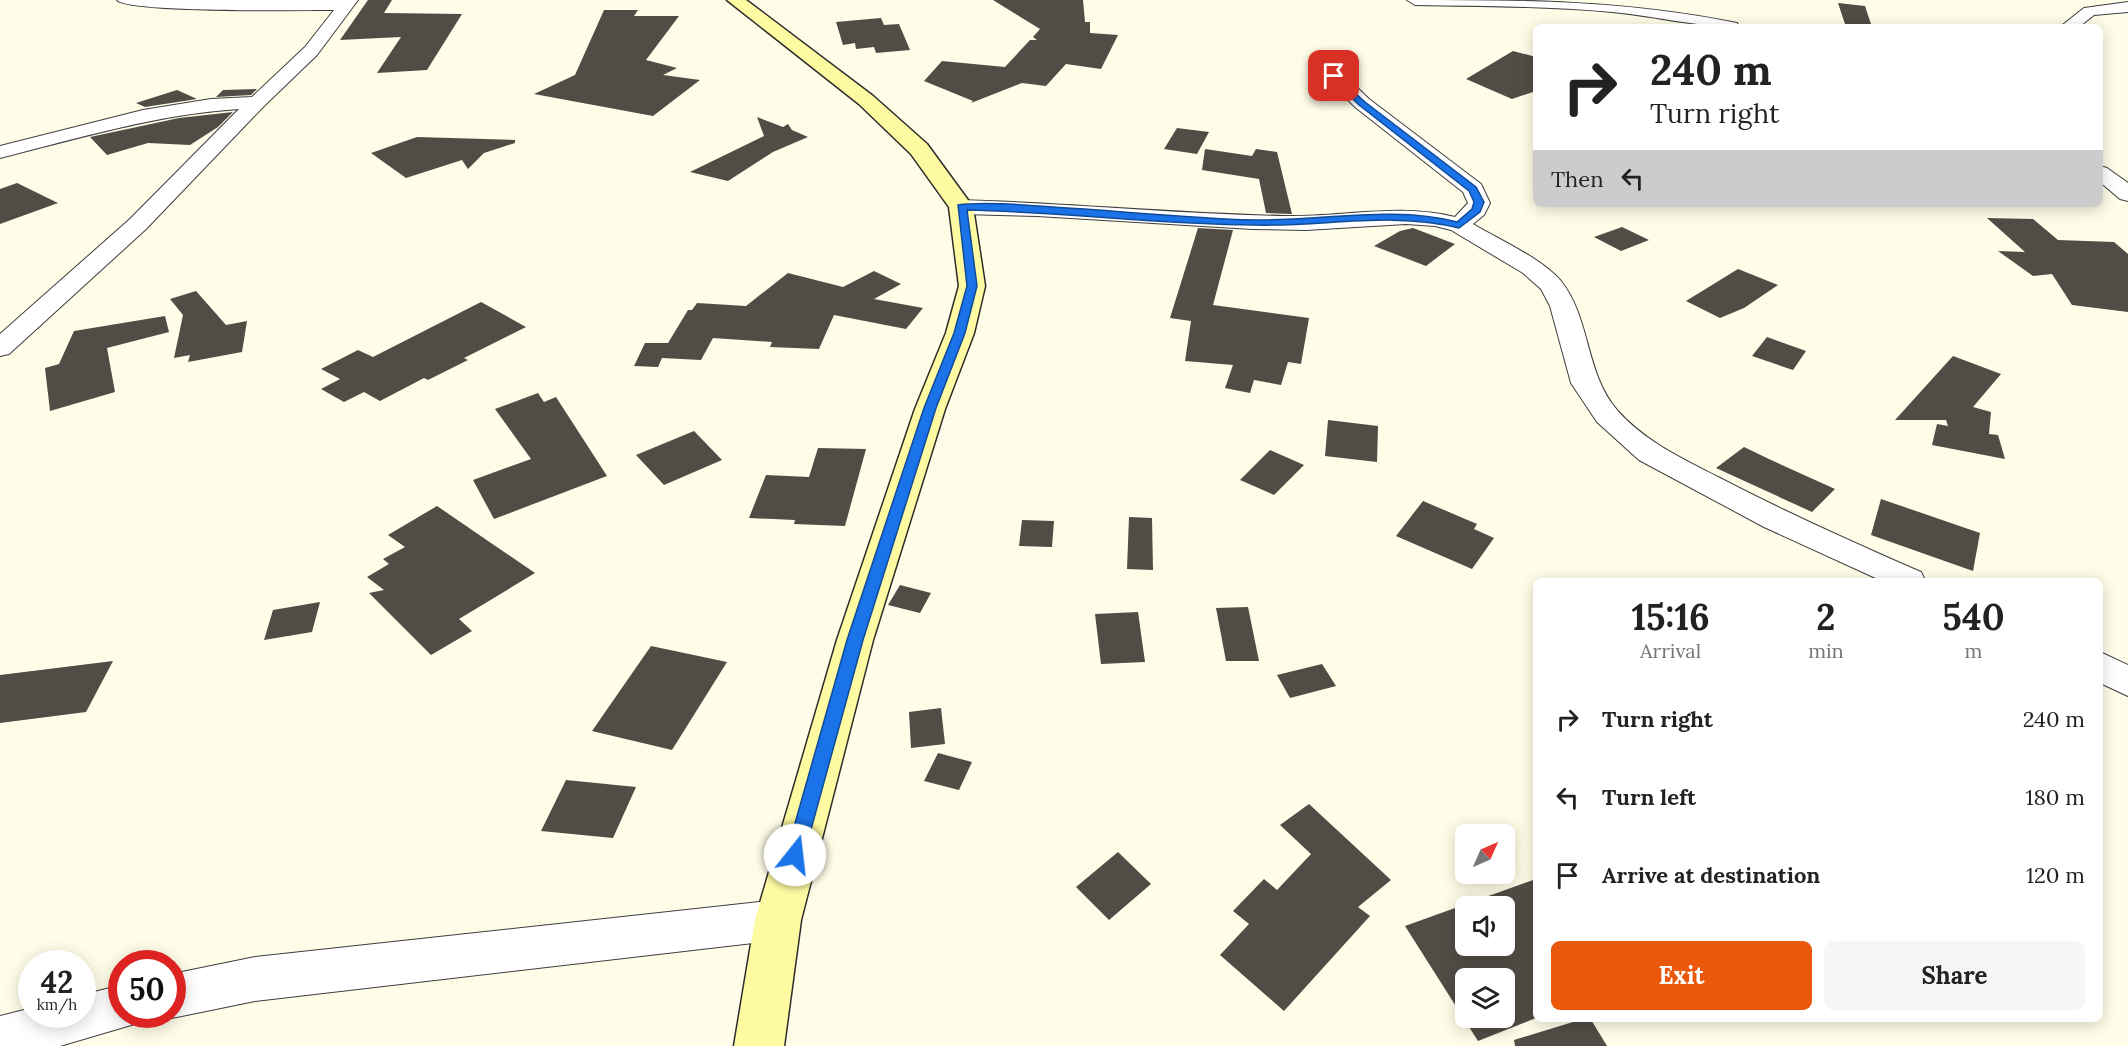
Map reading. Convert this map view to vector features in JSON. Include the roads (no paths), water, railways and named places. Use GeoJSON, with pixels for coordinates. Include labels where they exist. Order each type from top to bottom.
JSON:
{"type":"FeatureCollection","features":[{"type":"Feature","properties":{"kind":"main road"},"geometry":{"type":"LineString","coordinates":[[735,0],[866,100],[919,149],[961,207],[972,286],[960,333],[930,408],[855,640],[778,920],[759,1046]]}},
{"type":"Feature","properties":{"kind":"street"},"geometry":{"type":"LineString","coordinates":[[125,0],[172,4],[347,3]]}},
{"type":"Feature","properties":{"kind":"street"},"geometry":{"type":"LineString","coordinates":[[1415,0],[1544,3],[1711,20]]}},
{"type":"Feature","properties":{"kind":"street"},"geometry":{"type":"LineString","coordinates":[[0,348],[138,224],[257,102],[311,51],[347,3]]}},
{"type":"Feature","properties":{"kind":"street"},"geometry":{"type":"LineString","coordinates":[[2072,24],[2090,11],[2128,7]]}},
{"type":"Feature","properties":{"kind":"street"},"geometry":{"type":"LineString","coordinates":[[1338,69],[1334,76],[1362,103],[1473,189],[1479,202],[1476,210],[1459,225]]}},
{"type":"Feature","properties":{"kind":"street"},"geometry":{"type":"LineString","coordinates":[[0,152],[143,116],[201,106],[257,102]]}},
{"type":"Feature","properties":{"kind":"street"},"geometry":{"type":"LineString","coordinates":[[2103,174],[2128,194]]}},
{"type":"Feature","properties":{"kind":"street"},"geometry":{"type":"LineString","coordinates":[[961,207],[1037,209],[1252,222],[1306,223],[1406,216],[1436,219],[1459,225],[1531,268],[1551,285],[1563,306],[1585,383],[1607,416],[1649,453],[1775,520],[1904,578]]}},
{"type":"Feature","properties":{"kind":"street"},"geometry":{"type":"LineString","coordinates":[[2103,668],[2128,682]]}},
{"type":"Feature","properties":{"kind":"street"},"geometry":{"type":"LineString","coordinates":[[186,993],[255,979],[778,920]]}},
{"type":"Feature","properties":{"kind":"street"},"geometry":{"type":"LineString","coordinates":[[0,1039],[108,1011]]}}]}
